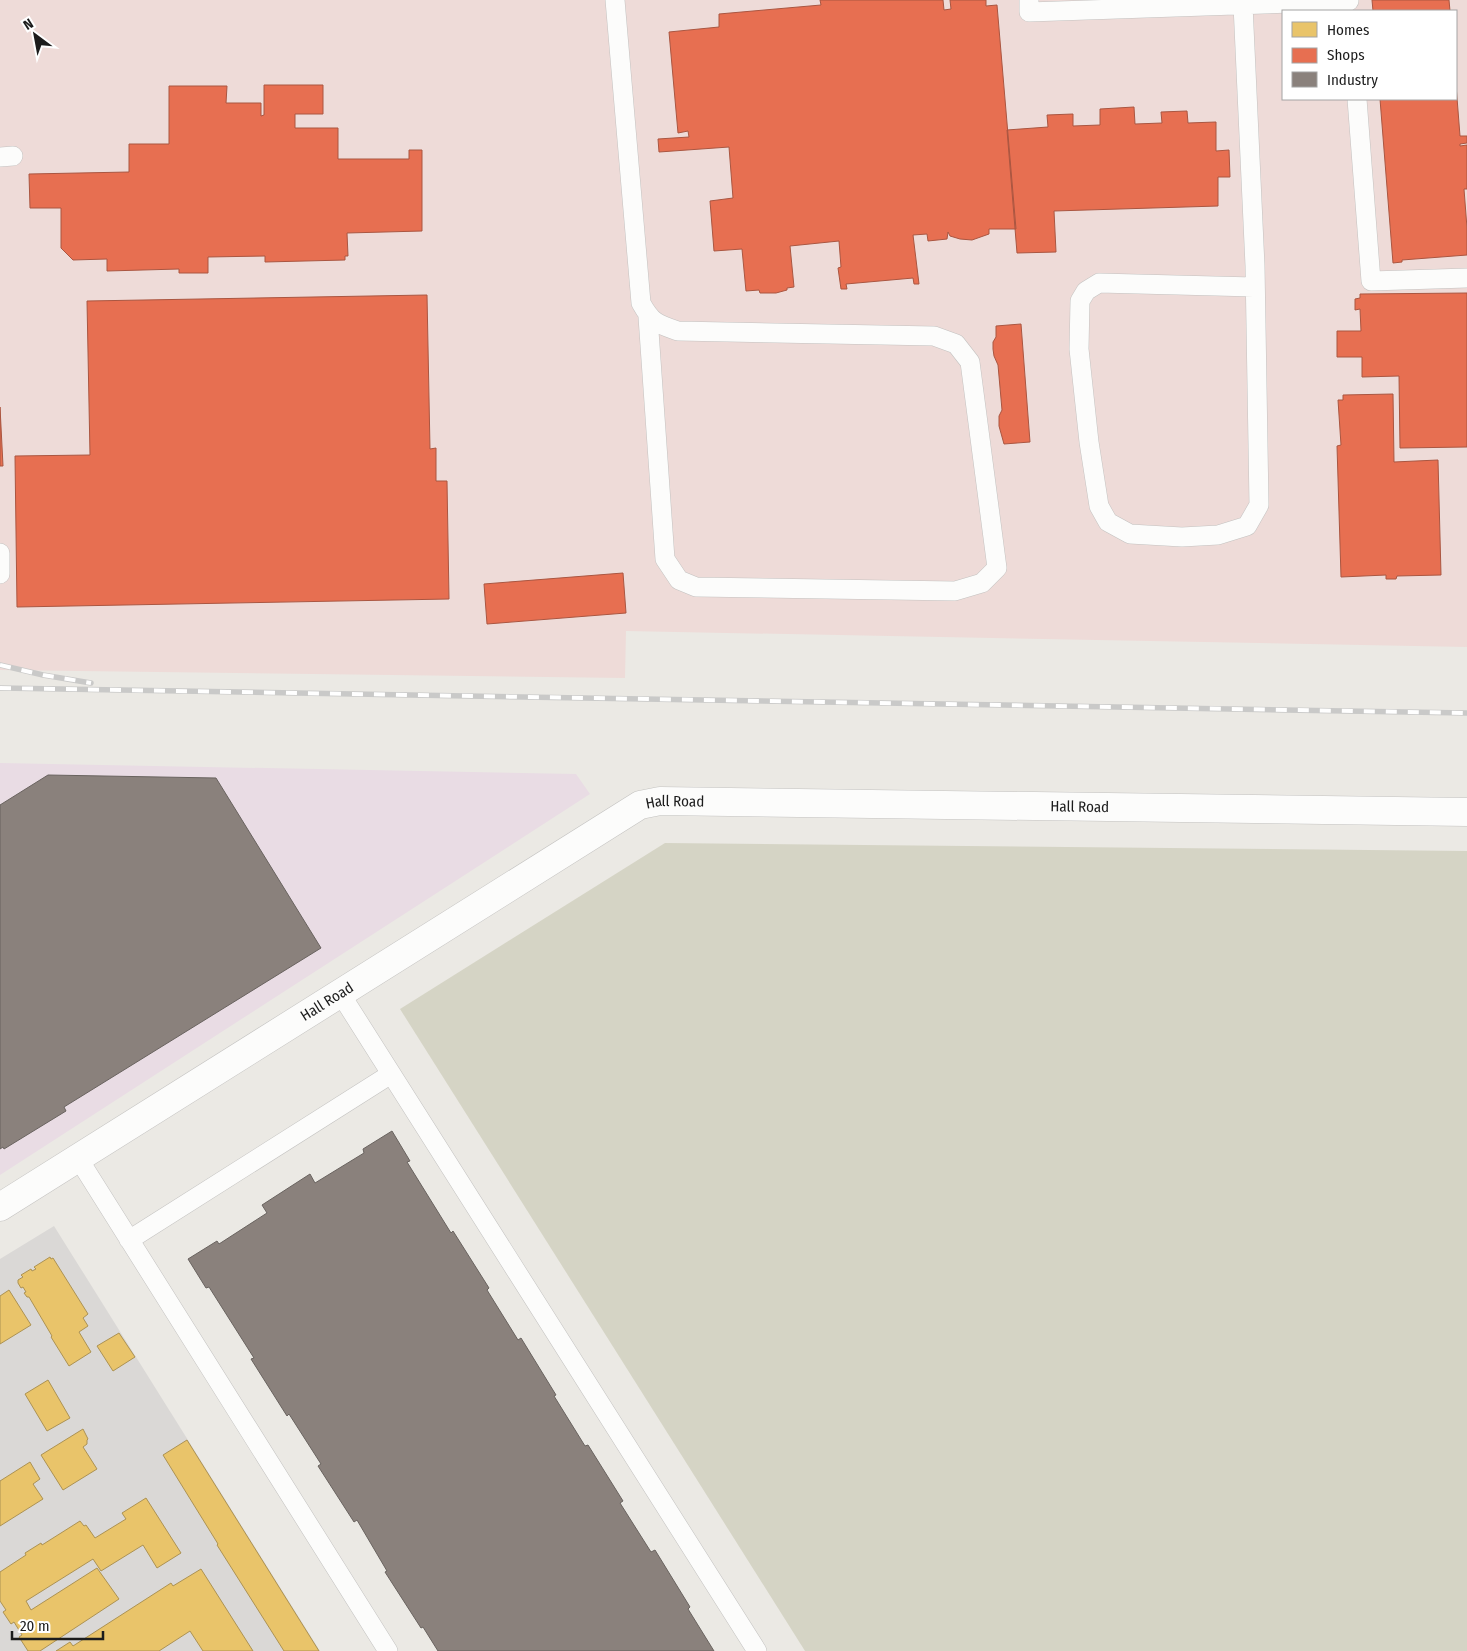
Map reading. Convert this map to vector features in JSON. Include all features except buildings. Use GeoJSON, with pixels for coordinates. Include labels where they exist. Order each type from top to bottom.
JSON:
{"type":"FeatureCollection","features":[{"type":"Feature","properties":{"kind":"street","name":"Hall Road"},"geometry":{"type":"LineString","coordinates":[[0,1207],[632,809],[640,806],[660,801],[1467,812]]}},
{"type":"Feature","properties":{"kind":"lane"},"geometry":{"type":"LineString","coordinates":[[615,0],[641,303],[648,317],[665,559],[679,580],[696,588],[956,592],[982,583],[996,568],[970,362],[956,344],[934,336],[678,330],[660,325],[648,317]]}},
{"type":"Feature","properties":{"kind":"lane"},"geometry":{"type":"LineString","coordinates":[[1028,0],[1030,12],[1243,5],[1349,4]]}},
{"type":"Feature","properties":{"kind":"lane"},"geometry":{"type":"LineString","coordinates":[[1243,5],[1254,266],[1259,505],[1247,526],[1218,535],[1182,537],[1130,534],[1108,522],[1099,506],[1089,442],[1079,349],[1080,301],[1086,291],[1098,284],[1254,287]]}},
{"type":"Feature","properties":{"kind":"lane"},"geometry":{"type":"LineString","coordinates":[[1357,100],[1371,281],[1467,278]]}},
{"type":"Feature","properties":{"kind":"lane"},"geometry":{"type":"LineString","coordinates":[[0,553],[0,574]]}},
{"type":"Feature","properties":{"kind":"lane"},"geometry":{"type":"LineString","coordinates":[[340,993],[757,1651]]}},
{"type":"Feature","properties":{"kind":"lane"},"geometry":{"type":"LineString","coordinates":[[130,1240],[391,1074]]}},
{"type":"Feature","properties":{"kind":"lane"},"geometry":{"type":"LineString","coordinates":[[78,1158],[388,1651]]}},
{"type":"Feature","properties":{"kind":"shaded area"},"geometry":{"type":"Polygon","coordinates":[[[0,0],[1467,0],[1467,647],[626,631],[625,678],[0,670],[0,0]]]}},
{"type":"Feature","properties":{"kind":"shaded area"},"geometry":{"type":"Polygon","coordinates":[[[0,763],[576,774],[590,794],[0,1175],[0,763]]]}},
{"type":"Feature","properties":{"kind":"shaded area"},"geometry":{"type":"Polygon","coordinates":[[[665,843],[1467,851],[1467,1651],[805,1651],[400,1009],[665,843]]]}},
{"type":"Feature","properties":{"kind":"shaded area"},"geometry":{"type":"Polygon","coordinates":[[[54,1226],[320,1651],[0,1651],[0,1259],[54,1226]]]}},
{"type":"Feature","properties":{"kind":"railway"},"geometry":{"type":"LineString","coordinates":[[0,665],[91,683]]}},
{"type":"Feature","properties":{"kind":"railway"},"geometry":{"type":"LineString","coordinates":[[0,688],[1467,713]]}}]}
